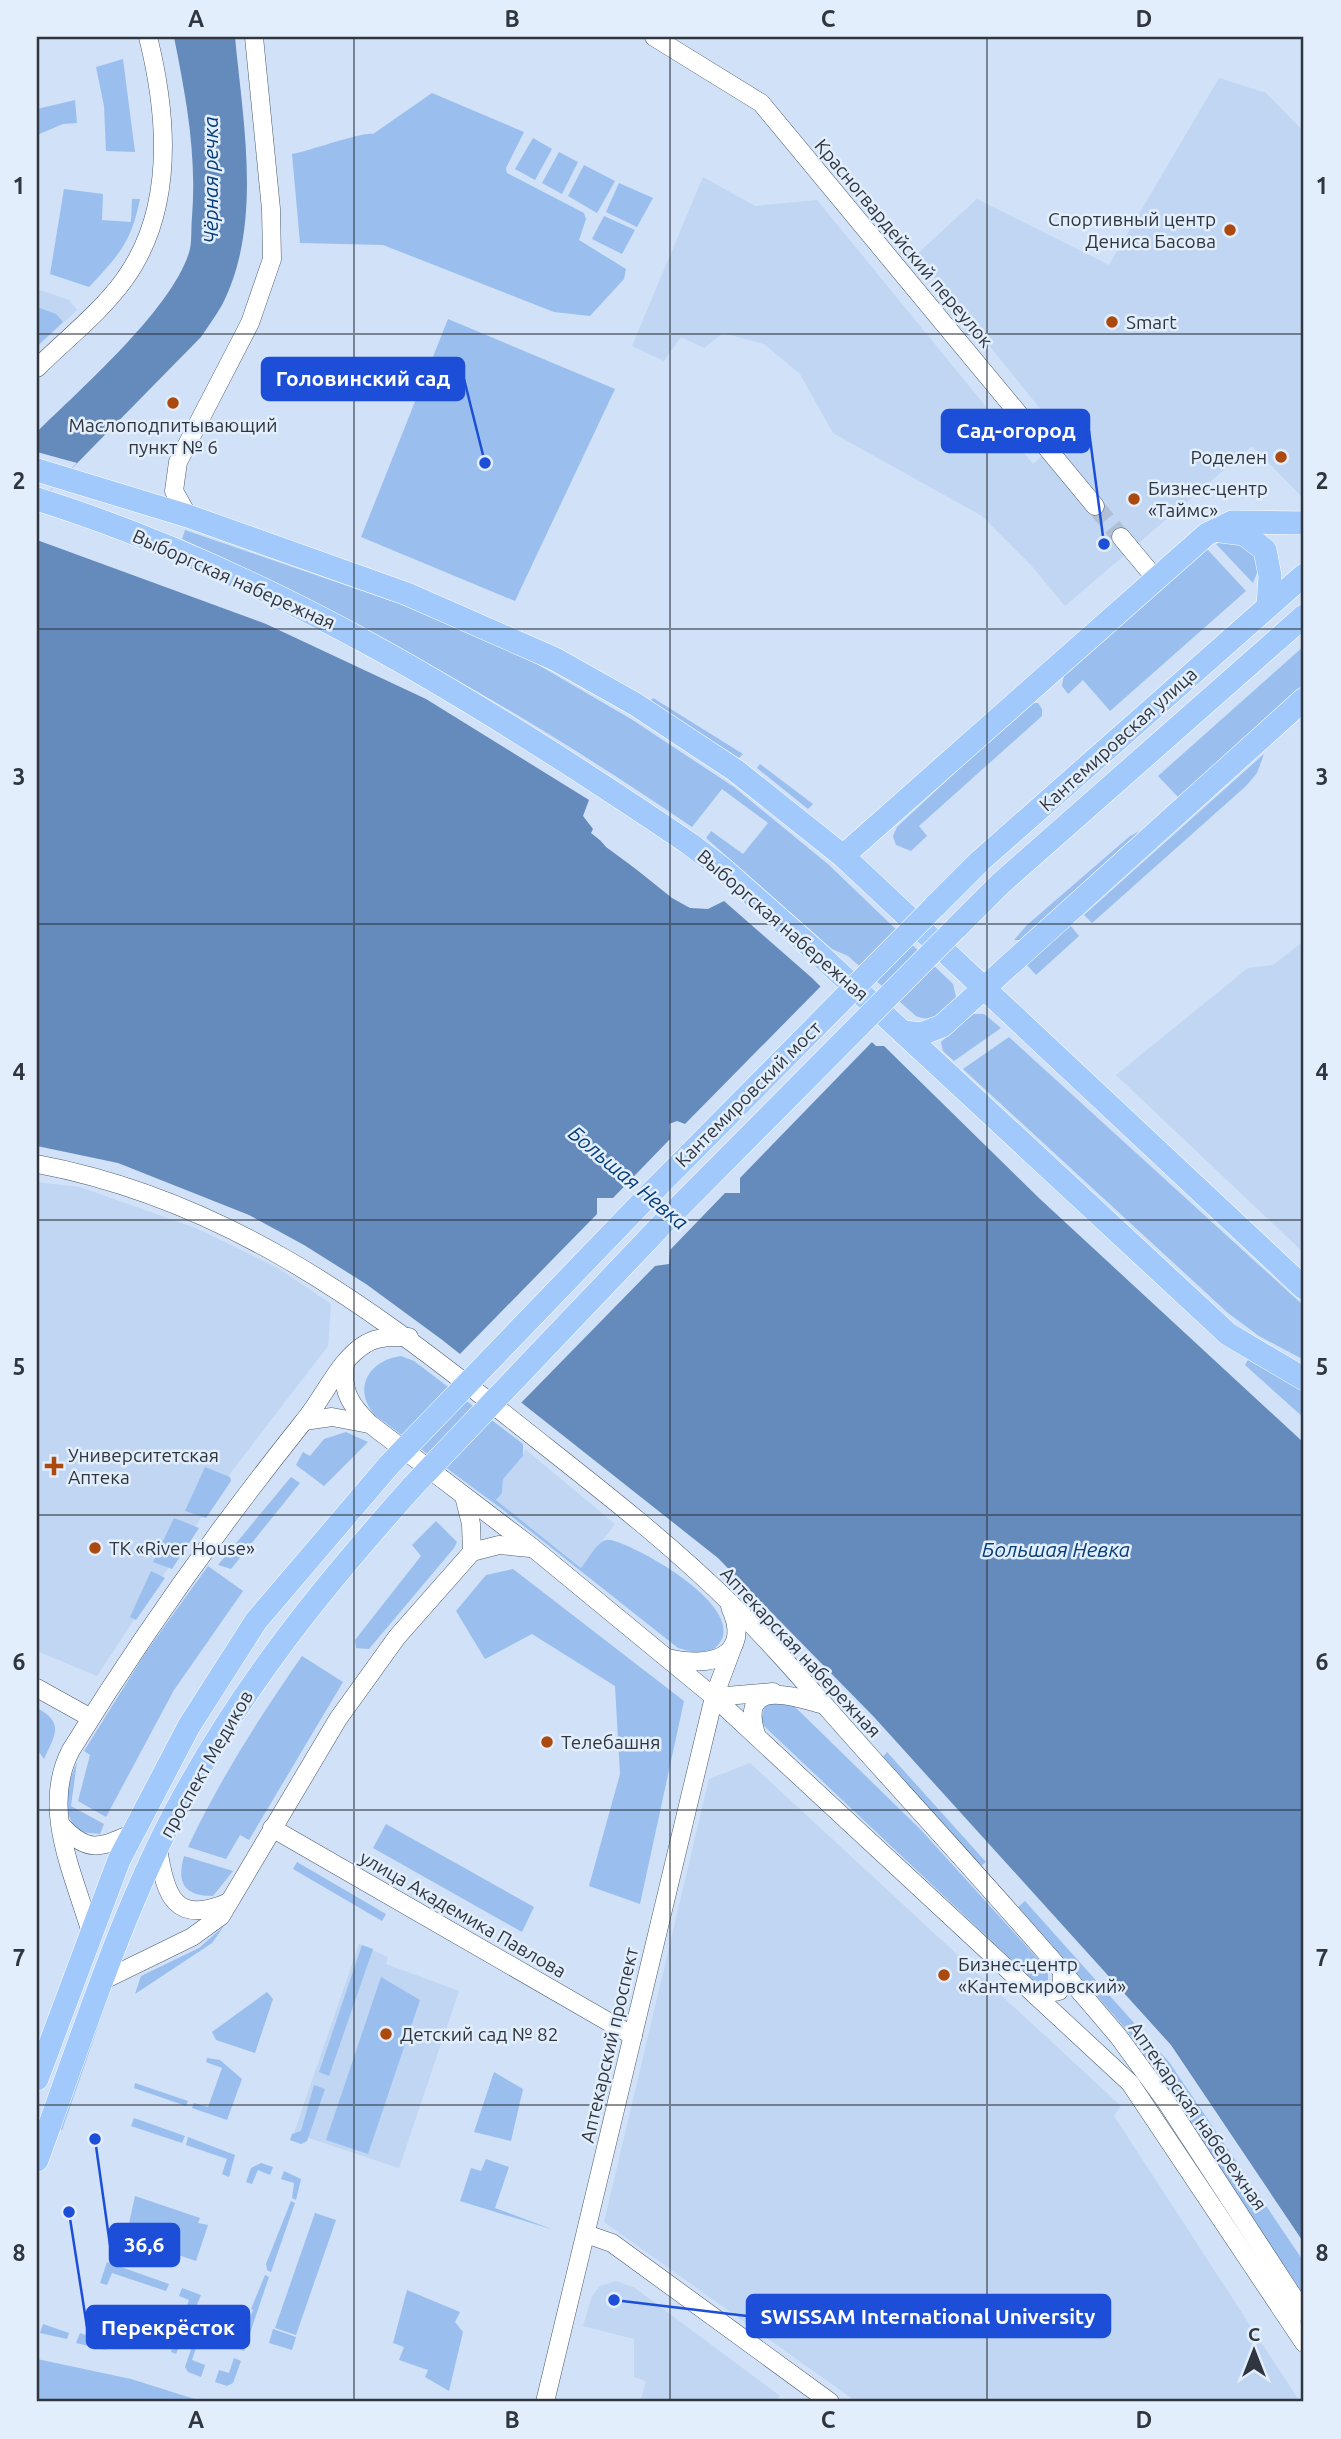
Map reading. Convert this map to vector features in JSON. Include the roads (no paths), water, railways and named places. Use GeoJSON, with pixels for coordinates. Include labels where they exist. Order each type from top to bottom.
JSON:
{"type":"FeatureCollection","features":[{"type":"Feature","properties":{"kind":"main road","name":"Выборгская набережная"},"geometry":{"type":"LineString","coordinates":[[37,470],[188,516],[407,594],[555,659],[635,704],[736,770],[843,856],[1304,1288]]}},
{"type":"Feature","properties":{"kind":"main road","name":"Выборгская набережная"},"geometry":{"type":"LineString","coordinates":[[38,500],[143,536],[300,605],[455,691],[584,772],[723,869],[1228,1334],[1304,1378]]}},
{"type":"Feature","properties":{"kind":"main road"},"geometry":{"type":"LineString","coordinates":[[843,856],[1207,534],[1231,522],[1304,523]]}},
{"type":"Feature","properties":{"kind":"main road"},"geometry":{"type":"LineString","coordinates":[[1207,534],[1232,530],[1244,534],[1265,550],[1270,576],[1268,606]]}},
{"type":"Feature","properties":{"kind":"main road","name":"Кантемировская улица"},"geometry":{"type":"LineString","coordinates":[[934,907],[980,861],[1304,575]]}},
{"type":"Feature","properties":{"kind":"main road","name":"Кантемировская улица"},"geometry":{"type":"LineString","coordinates":[[956,928],[1000,884],[1303,619]]}},
{"type":"Feature","properties":{"kind":"main road"},"geometry":{"type":"LineString","coordinates":[[903,1032],[921,1034],[934,1031],[984,989],[1304,699]]}},
{"type":"Feature","properties":{"kind":"main road","name":"Кантемировский мост"},"geometry":{"type":"LineString","coordinates":[[389,1465],[659,1185],[934,907]]}},
{"type":"Feature","properties":{"kind":"main road","name":"Кантемировский мост"},"geometry":{"type":"LineString","coordinates":[[413,1486],[681,1204],[956,928]]}},
{"type":"Feature","properties":{"kind":"main road","name":"проспект Медиков"},"geometry":{"type":"LineString","coordinates":[[37,2079],[131,1835],[189,1726],[243,1640],[292,1577],[389,1465]]}},
{"type":"Feature","properties":{"kind":"main road","name":"проспект Медиков"},"geometry":{"type":"LineString","coordinates":[[37,2160],[104,1980],[158,1848],[198,1772],[269,1658],[336,1571],[413,1486]]}},
{"type":"Feature","properties":{"kind":"street"},"geometry":{"type":"LineString","coordinates":[[37,368],[124,281],[145,244],[162,181],[163,146],[160,94],[148,37]]}},
{"type":"Feature","properties":{"kind":"street"},"geometry":{"type":"LineString","coordinates":[[188,516],[174,491],[178,462],[250,323],[272,259],[271,209],[254,37]]}},
{"type":"Feature","properties":{"kind":"street","name":"Красногвардейский переулок"},"geometry":{"type":"LineString","coordinates":[[653,37],[761,103],[1095,506]]}},
{"type":"Feature","properties":{"kind":"street"},"geometry":{"type":"LineString","coordinates":[[1121,537],[1155,578]]}},
{"type":"Feature","properties":{"kind":"street","name":"Аптекарская набережная"},"geometry":{"type":"LineString","coordinates":[[37,1164],[92,1174],[224,1224],[287,1257],[409,1337],[634,1519],[725,1598],[1062,1970],[1145,2072],[1304,2313]]}},
{"type":"Feature","properties":{"kind":"street"},"geometry":{"type":"LineString","coordinates":[[91,1933],[59,1823],[56,1801],[63,1764],[209,1542],[345,1364],[369,1342],[385,1337],[409,1337]]}},
{"type":"Feature","properties":{"kind":"street"},"geometry":{"type":"LineString","coordinates":[[345,1364],[342,1380],[348,1398],[354,1409],[370,1424]]}},
{"type":"Feature","properties":{"kind":"street"},"geometry":{"type":"LineString","coordinates":[[304,1421],[332,1417],[370,1424]]}},
{"type":"Feature","properties":{"kind":"street","name":"Аптекарская набережная"},"geometry":{"type":"LineString","coordinates":[[370,1424],[533,1549],[714,1697],[1130,2083],[1304,2343]]}},
{"type":"Feature","properties":{"kind":"street"},"geometry":{"type":"LineString","coordinates":[[464,1496],[471,1524],[472,1552]]}},
{"type":"Feature","properties":{"kind":"street"},"geometry":{"type":"LineString","coordinates":[[104,1980],[192,1937],[213,1923],[233,1900],[272,1828],[372,1668],[472,1552],[499,1545],[533,1549]]}},
{"type":"Feature","properties":{"kind":"street"},"geometry":{"type":"LineString","coordinates":[[665,1657],[696,1664],[722,1657],[733,1646],[736,1626],[725,1598]]}},
{"type":"Feature","properties":{"kind":"street","name":"Аптекарский проспект"},"geometry":{"type":"LineString","coordinates":[[545,2402],[714,1697],[733,1646]]}},
{"type":"Feature","properties":{"kind":"street"},"geometry":{"type":"LineString","coordinates":[[37,1688],[91,1718]]}},
{"type":"Feature","properties":{"kind":"street"},"geometry":{"type":"LineString","coordinates":[[714,1697],[775,1692],[823,1705]]}},
{"type":"Feature","properties":{"kind":"street"},"geometry":{"type":"LineString","coordinates":[[756,1734],[753,1719],[757,1704],[775,1692]]}},
{"type":"Feature","properties":{"kind":"street"},"geometry":{"type":"LineString","coordinates":[[59,1823],[82,1844],[107,1845],[131,1835]]}},
{"type":"Feature","properties":{"kind":"street","name":"улица Академика Павлова"},"geometry":{"type":"LineString","coordinates":[[272,1828],[633,2036]]}},
{"type":"Feature","properties":{"kind":"street"},"geometry":{"type":"LineString","coordinates":[[158,1848],[166,1890],[184,1909],[198,1912],[233,1900]]}},
{"type":"Feature","properties":{"kind":"street"},"geometry":{"type":"LineString","coordinates":[[1036,1996],[1059,1991],[1062,1970]]}},
{"type":"Feature","properties":{"kind":"street"},"geometry":{"type":"LineString","coordinates":[[586,2234],[612,2243],[830,2402]]}},
{"type":"Feature","properties":{"kind":"water","name":"Чёрная речка"},"geometry":{"type":"Polygon","coordinates":[[[174,37],[235,37],[247,173],[246,208],[235,274],[222,305],[201,337],[37,504],[37,432],[146,321],[181,272],[190,249],[192,149],[174,37]]]}},
{"type":"Feature","properties":{"kind":"water","name":"Большая Невка"},"geometry":{"type":"Polygon","coordinates":[[[37,540],[266,624],[426,699],[589,800],[583,816],[593,829],[591,833],[672,898],[690,908],[708,909],[724,901],[812,978],[823,989],[823,995],[876,1046],[884,1046],[1040,1199],[1304,1443],[1304,2243],[1171,2045],[874,1717],[718,1558],[441,1339],[366,1284],[304,1245],[249,1215],[118,1163],[37,1146],[37,540]]]}},
{"type":"Feature","properties":{"kind":"tunnel"},"geometry":{"type":"LineString","coordinates":[[1095,506],[1121,537]]}},
{"type":"Feature","properties":{"kind":"place","name":"Спортивный центр Дениса Басова"},"geometry":{"type":"Point","coordinates":[1230,230]}},
{"type":"Feature","properties":{"kind":"place","name":"Smart"},"geometry":{"type":"Point","coordinates":[1112,322]}},
{"type":"Feature","properties":{"kind":"place","name":"Маслоподпитывающий пункт № 6"},"geometry":{"type":"Point","coordinates":[173,403]}},
{"type":"Feature","properties":{"kind":"place","name":"Роделен"},"geometry":{"type":"Point","coordinates":[1281,457]}},
{"type":"Feature","properties":{"kind":"place","name":"Головинский сад"},"geometry":{"type":"Point","coordinates":[485,463]}},
{"type":"Feature","properties":{"kind":"place","name":"Бизнес-центр «Таймс»"},"geometry":{"type":"Point","coordinates":[1134,499]}},
{"type":"Feature","properties":{"kind":"place","name":"Сад-огород"},"geometry":{"type":"Point","coordinates":[1104,544]}},
{"type":"Feature","properties":{"kind":"place","name":"Университетская Аптека"},"geometry":{"type":"Point","coordinates":[54,1466]}},
{"type":"Feature","properties":{"kind":"place","name":"ТК «River House»"},"geometry":{"type":"Point","coordinates":[95,1548]}},
{"type":"Feature","properties":{"kind":"place","name":"Телебашня"},"geometry":{"type":"Point","coordinates":[547,1742]}},
{"type":"Feature","properties":{"kind":"place","name":"Бизнес-центр «Кантемировский»"},"geometry":{"type":"Point","coordinates":[944,1975]}},
{"type":"Feature","properties":{"kind":"place","name":"Детский сад № 82"},"geometry":{"type":"Point","coordinates":[386,2034]}},
{"type":"Feature","properties":{"kind":"place","name":"36,6"},"geometry":{"type":"Point","coordinates":[95,2139]}},
{"type":"Feature","properties":{"kind":"place","name":"Перекрёсток"},"geometry":{"type":"Point","coordinates":[69,2212]}},
{"type":"Feature","properties":{"kind":"place","name":"SWISSAM International University"},"geometry":{"type":"Point","coordinates":[614,2300]}}]}
